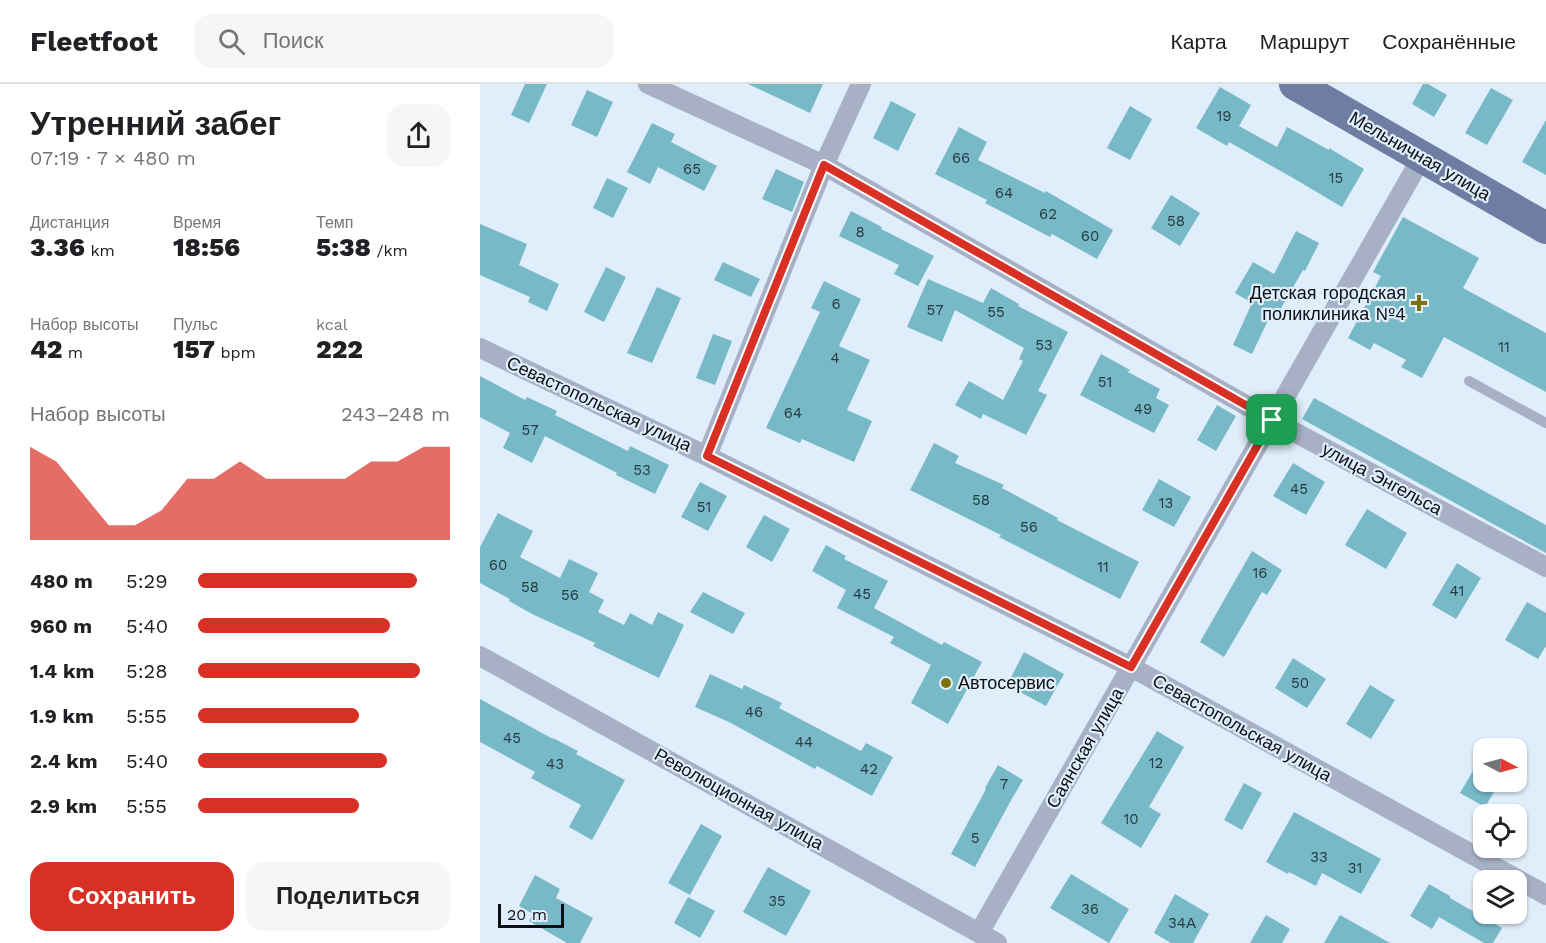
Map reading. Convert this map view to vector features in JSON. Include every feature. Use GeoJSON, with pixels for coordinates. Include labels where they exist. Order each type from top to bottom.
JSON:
{"type":"FeatureCollection","features":[{"type":"Feature","properties":{"kind":"main road","name":"Мельничная улица"},"geometry":{"type":"LineString","coordinates":[[1295,84],[1546,228]]}},
{"type":"Feature","properties":{"kind":"street","name":"улица Энгельса"},"geometry":{"type":"LineString","coordinates":[[648,84],[824,165],[1272,420],[1546,567]]}},
{"type":"Feature","properties":{"kind":"street"},"geometry":{"type":"LineString","coordinates":[[707,456],[824,165],[861,84]]}},
{"type":"Feature","properties":{"kind":"street","name":"Саянская улица"},"geometry":{"type":"LineString","coordinates":[[979,933],[1422,157]]}},
{"type":"Feature","properties":{"kind":"street","name":"Севастопольская улица"},"geometry":{"type":"LineString","coordinates":[[480,348],[707,456],[1131,667],[1546,895]]}},
{"type":"Feature","properties":{"kind":"street","name":"Революционная улица"},"geometry":{"type":"LineString","coordinates":[[480,656],[997,943]]}},
{"type":"Feature","properties":{"kind":"lane"},"geometry":{"type":"LineString","coordinates":[[1469,381],[1546,423]]}},
{"type":"Feature","properties":{"kind":"building"},"geometry":{"type":"Polygon","coordinates":[[[525,84],[547,84],[529,123],[511,115],[525,84]]]}},
{"type":"Feature","properties":{"kind":"building"},"geometry":{"type":"Polygon","coordinates":[[[748,84],[823,84],[810,113],[748,84]]]}},
{"type":"Feature","properties":{"kind":"building"},"geometry":{"type":"Polygon","coordinates":[[[1423,84],[1428,84],[1447,95],[1434,117],[1412,104],[1423,84]]]}},
{"type":"Feature","properties":{"kind":"building"},"geometry":{"type":"Polygon","coordinates":[[[1220,87],[1251,105],[1239,126],[1277,147],[1287,127],[1364,169],[1342,207],[1229,142],[1227,146],[1196,128],[1220,87]]]}},
{"type":"Feature","properties":{"kind":"building"},"geometry":{"type":"Polygon","coordinates":[[[1491,88],[1513,100],[1487,145],[1465,133],[1491,88]]]}},
{"type":"Feature","properties":{"kind":"building"},"geometry":{"type":"Polygon","coordinates":[[[587,90],[613,102],[597,137],[571,125],[587,90]]]}},
{"type":"Feature","properties":{"kind":"building"},"geometry":{"type":"Polygon","coordinates":[[[891,101],[916,114],[898,151],[873,138],[891,101]]]}},
{"type":"Feature","properties":{"kind":"building"},"geometry":{"type":"Polygon","coordinates":[[[1130,106],[1152,119],[1130,160],[1107,148],[1130,106]]]}},
{"type":"Feature","properties":{"kind":"building"},"geometry":{"type":"Polygon","coordinates":[[[1546,120],[1546,175],[1522,162],[1546,120]]]}},
{"type":"Feature","properties":{"kind":"building"},"geometry":{"type":"Polygon","coordinates":[[[652,123],[675,134],[671,142],[717,166],[704,191],[658,167],[650,184],[627,172],[652,123]]]}},
{"type":"Feature","properties":{"kind":"building"},"geometry":{"type":"Polygon","coordinates":[[[959,127],[987,142],[978,160],[1045,193],[1046,191],[1113,230],[1097,259],[1052,234],[1050,237],[985,203],[987,200],[935,174],[959,127]]]}},
{"type":"Feature","properties":{"kind":"building"},"geometry":{"type":"Polygon","coordinates":[[[776,169],[804,182],[792,212],[762,199],[776,169]]]}},
{"type":"Feature","properties":{"kind":"building"},"geometry":{"type":"Polygon","coordinates":[[[607,178],[628,188],[613,218],[593,208],[607,178]]]}},
{"type":"Feature","properties":{"kind":"building"},"geometry":{"type":"Polygon","coordinates":[[[1171,195],[1200,213],[1180,246],[1151,228],[1171,195]]]}},
{"type":"Feature","properties":{"kind":"building"},"geometry":{"type":"Polygon","coordinates":[[[851,211],[934,256],[918,286],[894,274],[899,265],[839,236],[851,211]]]}},
{"type":"Feature","properties":{"kind":"building"},"geometry":{"type":"Polygon","coordinates":[[[1403,217],[1479,258],[1463,288],[1546,333],[1546,392],[1444,337],[1422,378],[1401,367],[1406,360],[1374,343],[1370,350],[1348,338],[1381,276],[1373,272],[1403,217]]]}},
{"type":"Feature","properties":{"kind":"building"},"geometry":{"type":"Polygon","coordinates":[[[480,224],[527,244],[519,265],[559,284],[547,311],[528,302],[530,297],[480,275],[480,224]]]}},
{"type":"Feature","properties":{"kind":"building"},"geometry":{"type":"Polygon","coordinates":[[[1296,231],[1319,243],[1305,271],[1303,270],[1276,317],[1271,314],[1252,354],[1233,345],[1252,303],[1235,293],[1253,262],[1274,274],[1296,231]]]}},
{"type":"Feature","properties":{"kind":"building"},"geometry":{"type":"Polygon","coordinates":[[[723,262],[760,279],[751,297],[714,280],[723,262]]]}},
{"type":"Feature","properties":{"kind":"building"},"geometry":{"type":"Polygon","coordinates":[[[606,267],[626,277],[604,322],[584,312],[606,267]]]}},
{"type":"Feature","properties":{"kind":"building"},"geometry":{"type":"Polygon","coordinates":[[[928,279],[983,303],[991,288],[1019,304],[1018,306],[1068,332],[1038,391],[1047,395],[1026,435],[983,414],[981,419],[955,405],[969,381],[1003,400],[1023,361],[1019,359],[1024,348],[955,310],[942,342],[907,327],[928,279]]]}},
{"type":"Feature","properties":{"kind":"building"},"geometry":{"type":"Polygon","coordinates":[[[824,281],[861,299],[839,346],[870,360],[847,410],[872,421],[854,462],[802,439],[800,443],[766,428],[820,312],[811,308],[824,281]]]}},
{"type":"Feature","properties":{"kind":"building"},"geometry":{"type":"Polygon","coordinates":[[[657,287],[681,298],[652,363],[627,353],[657,287]]]}},
{"type":"Feature","properties":{"kind":"building"},"geometry":{"type":"Polygon","coordinates":[[[713,334],[732,341],[715,385],[696,378],[713,334]]]}},
{"type":"Feature","properties":{"kind":"building"},"geometry":{"type":"Polygon","coordinates":[[[1101,354],[1160,389],[1156,398],[1169,405],[1154,433],[1080,395],[1101,354]]]}},
{"type":"Feature","properties":{"kind":"building"},"geometry":{"type":"Polygon","coordinates":[[[480,376],[525,400],[527,397],[557,411],[555,415],[628,451],[630,446],[669,465],[655,494],[545,436],[532,463],[503,448],[510,433],[480,417],[480,376]]]}},
{"type":"Feature","properties":{"kind":"building"},"geometry":{"type":"Polygon","coordinates":[[[1314,398],[1546,525],[1546,553],[1302,419],[1314,398]]]}},
{"type":"Feature","properties":{"kind":"building"},"geometry":{"type":"Polygon","coordinates":[[[1217,405],[1236,416],[1216,451],[1197,440],[1217,405]]]}},
{"type":"Feature","properties":{"kind":"building"},"geometry":{"type":"Polygon","coordinates":[[[934,443],[959,456],[955,463],[1004,485],[1002,488],[1058,518],[1057,520],[1139,562],[1120,599],[999,537],[1001,535],[910,490],[934,443]]]}},
{"type":"Feature","properties":{"kind":"building"},"geometry":{"type":"Polygon","coordinates":[[[1293,463],[1325,482],[1306,515],[1273,496],[1293,463]]]}},
{"type":"Feature","properties":{"kind":"building"},"geometry":{"type":"Polygon","coordinates":[[[1159,479],[1191,497],[1174,527],[1142,510],[1159,479]]]}},
{"type":"Feature","properties":{"kind":"building"},"geometry":{"type":"Polygon","coordinates":[[[700,482],[727,496],[708,531],[681,517],[700,482]]]}},
{"type":"Feature","properties":{"kind":"building"},"geometry":{"type":"Polygon","coordinates":[[[1367,509],[1407,533],[1386,569],[1345,545],[1367,509]]]}},
{"type":"Feature","properties":{"kind":"building"},"geometry":{"type":"Polygon","coordinates":[[[498,513],[533,531],[520,557],[560,578],[569,559],[598,573],[589,592],[604,600],[598,612],[624,625],[630,613],[652,625],[658,612],[684,625],[659,678],[593,646],[595,643],[532,614],[480,583],[480,547],[498,513]]]}},
{"type":"Feature","properties":{"kind":"building"},"geometry":{"type":"Polygon","coordinates":[[[764,515],[790,529],[772,562],[746,547],[764,515]]]}},
{"type":"Feature","properties":{"kind":"building"},"geometry":{"type":"Polygon","coordinates":[[[826,545],[846,556],[844,559],[888,581],[874,608],[942,645],[944,642],[982,662],[948,724],[911,703],[931,665],[890,643],[894,637],[837,608],[846,590],[812,571],[826,545]]]}},
{"type":"Feature","properties":{"kind":"building"},"geometry":{"type":"Polygon","coordinates":[[[1252,551],[1282,570],[1267,595],[1262,592],[1224,657],[1200,642],[1252,551]]]}},
{"type":"Feature","properties":{"kind":"building"},"geometry":{"type":"Polygon","coordinates":[[[1457,563],[1481,578],[1456,619],[1432,605],[1457,563]]]}},
{"type":"Feature","properties":{"kind":"building"},"geometry":{"type":"Polygon","coordinates":[[[703,592],[745,613],[733,634],[690,612],[703,592]]]}},
{"type":"Feature","properties":{"kind":"building"},"geometry":{"type":"Polygon","coordinates":[[[1527,602],[1546,613],[1546,646],[1538,659],[1505,640],[1527,602]]]}},
{"type":"Feature","properties":{"kind":"building"},"geometry":{"type":"Polygon","coordinates":[[[1024,652],[1064,674],[1046,706],[1007,685],[1024,652]]]}},
{"type":"Feature","properties":{"kind":"building"},"geometry":{"type":"Polygon","coordinates":[[[1293,658],[1326,679],[1307,708],[1275,688],[1293,658]]]}},
{"type":"Feature","properties":{"kind":"building"},"geometry":{"type":"Polygon","coordinates":[[[710,674],[742,689],[744,685],[782,703],[779,708],[861,751],[866,743],[893,757],[872,796],[817,766],[815,769],[729,722],[695,707],[710,674]]]}},
{"type":"Feature","properties":{"kind":"building"},"geometry":{"type":"Polygon","coordinates":[[[1370,685],[1395,700],[1371,739],[1346,724],[1370,685]]]}},
{"type":"Feature","properties":{"kind":"building"},"geometry":{"type":"Polygon","coordinates":[[[480,699],[578,751],[576,754],[625,780],[592,840],[569,827],[581,805],[531,778],[535,772],[480,742],[480,699]]]}},
{"type":"Feature","properties":{"kind":"building"},"geometry":{"type":"Polygon","coordinates":[[[1157,731],[1184,747],[1149,807],[1161,814],[1141,848],[1101,823],[1157,731]]]}},
{"type":"Feature","properties":{"kind":"building"},"geometry":{"type":"Polygon","coordinates":[[[998,765],[1023,780],[975,867],[951,854],[998,765]]]}},
{"type":"Feature","properties":{"kind":"building"},"geometry":{"type":"Polygon","coordinates":[[[1473,771],[1473,792],[1494,792],[1487,804],[1480,804],[1460,793],[1473,771]]]}},
{"type":"Feature","properties":{"kind":"building"},"geometry":{"type":"Polygon","coordinates":[[[1244,783],[1262,793],[1242,830],[1224,820],[1244,783]]]}},
{"type":"Feature","properties":{"kind":"building"},"geometry":{"type":"Polygon","coordinates":[[[1294,812],[1381,859],[1361,894],[1322,873],[1316,886],[1266,862],[1294,812]]]}},
{"type":"Feature","properties":{"kind":"building"},"geometry":{"type":"Polygon","coordinates":[[[701,824],[722,836],[690,895],[668,883],[701,824]]]}},
{"type":"Feature","properties":{"kind":"building"},"geometry":{"type":"Polygon","coordinates":[[[768,867],[811,891],[786,936],[743,912],[768,867]]]}},
{"type":"Feature","properties":{"kind":"building"},"geometry":{"type":"Polygon","coordinates":[[[1071,874],[1129,909],[1109,943],[1050,908],[1071,874]]]}},
{"type":"Feature","properties":{"kind":"building"},"geometry":{"type":"Polygon","coordinates":[[[535,875],[560,889],[556,898],[593,918],[580,943],[567,943],[529,921],[533,914],[519,906],[535,875]]]}},
{"type":"Feature","properties":{"kind":"building"},"geometry":{"type":"Polygon","coordinates":[[[1429,884],[1473,911],[1473,924],[1495,924],[1502,928],[1493,943],[1484,943],[1439,917],[1432,929],[1410,916],[1429,884]]]}},
{"type":"Feature","properties":{"kind":"building"},"geometry":{"type":"Polygon","coordinates":[[[1175,894],[1209,914],[1193,943],[1171,943],[1154,933],[1175,894]]]}},
{"type":"Feature","properties":{"kind":"building"},"geometry":{"type":"Polygon","coordinates":[[[688,897],[715,911],[700,938],[674,923],[688,897]]]}},
{"type":"Feature","properties":{"kind":"building"},"geometry":{"type":"Polygon","coordinates":[[[1266,915],[1290,929],[1282,943],[1250,943],[1266,915]]]}},
{"type":"Feature","properties":{"kind":"building"},"geometry":{"type":"Polygon","coordinates":[[[1340,915],[1390,943],[1324,943],[1340,915]]]}},
{"type":"Feature","properties":{"kind":"place","name":"Детская городская поликлиника №4"},"geometry":{"type":"Point","coordinates":[1419,303]}},
{"type":"Feature","properties":{"kind":"place","name":"Автосервис"},"geometry":{"type":"Point","coordinates":[946,683]}},
{"type":"Feature","properties":{"kind":"route"},"geometry":{"type":"LineString","coordinates":[[824,165],[1272,420],[1131,667],[707,456],[824,165]]}}]}
